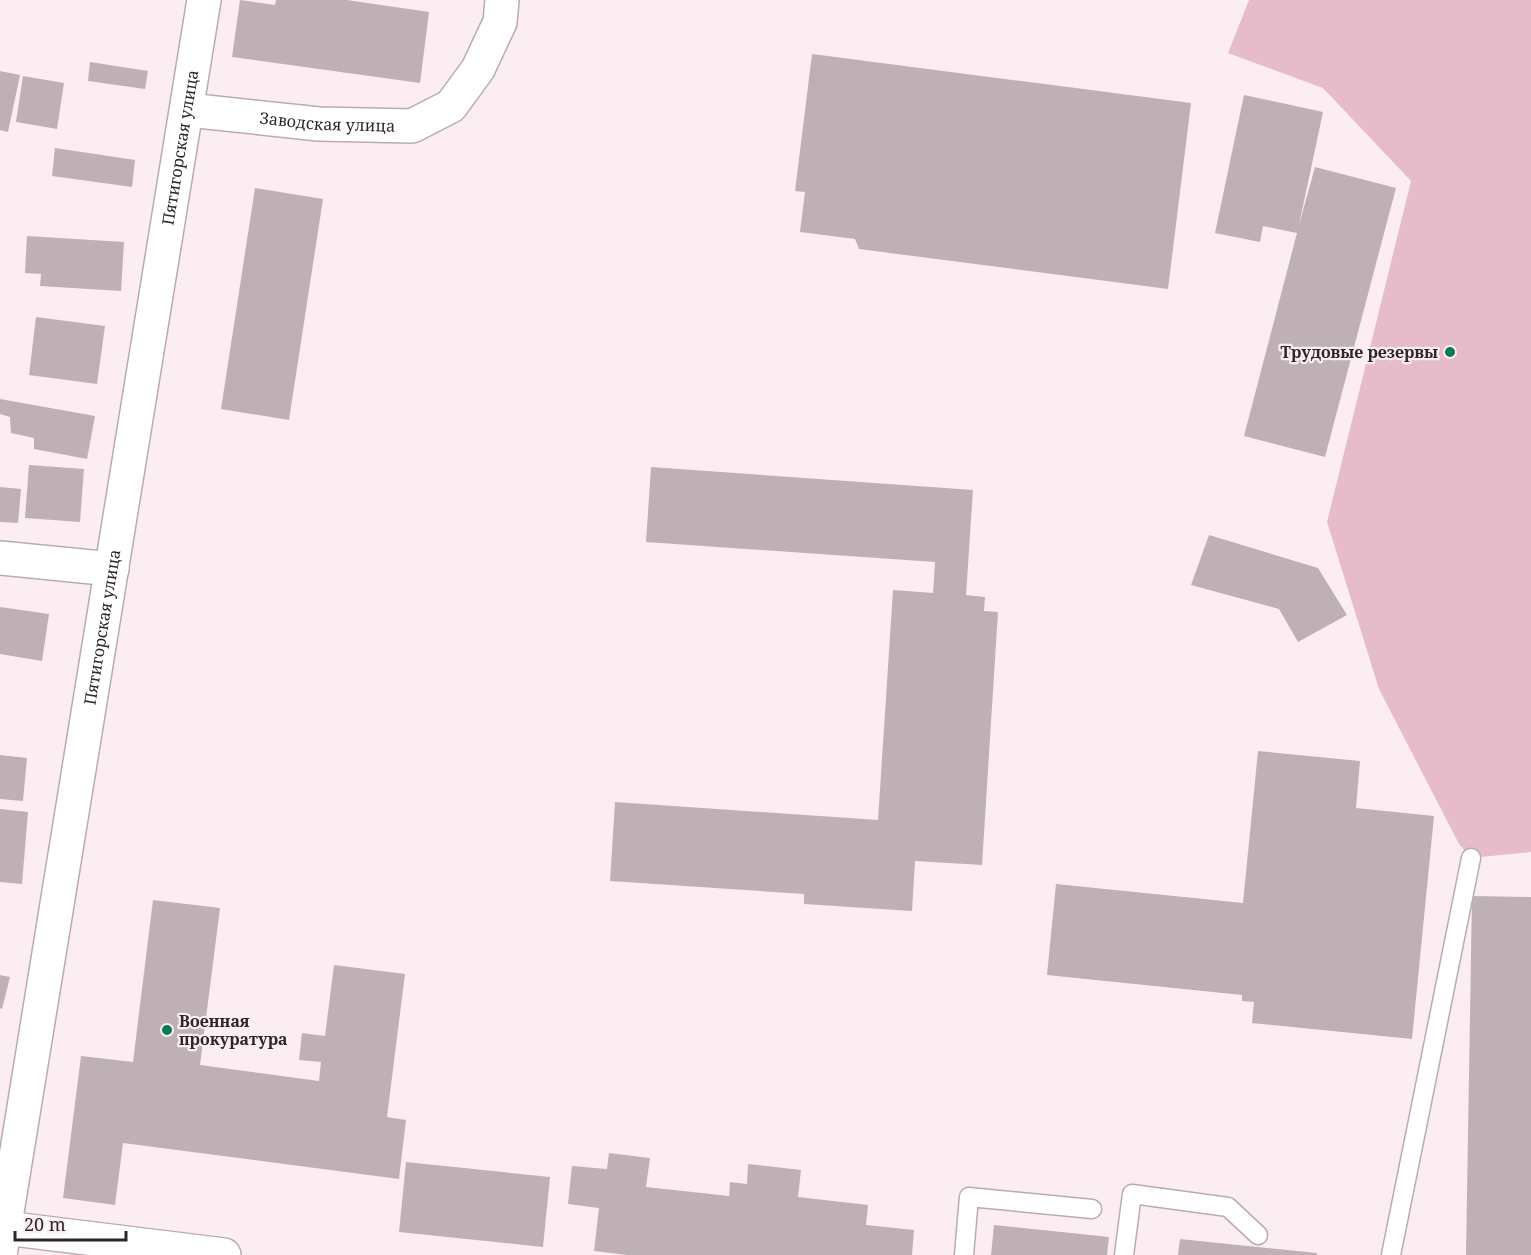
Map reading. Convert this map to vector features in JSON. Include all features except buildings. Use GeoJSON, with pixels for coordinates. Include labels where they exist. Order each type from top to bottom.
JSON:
{"type":"FeatureCollection","features":[{"type":"Feature","properties":{"kind":"street","name":"Пятигорская улица"},"geometry":{"type":"LineString","coordinates":[[2,1242],[188,110],[204,0]]}},
{"type":"Feature","properties":{"kind":"street","name":"Заводская улица"},"geometry":{"type":"LineString","coordinates":[[188,110],[319,124],[412,126],[452,106],[478,69],[500,22],[502,0]]}},
{"type":"Feature","properties":{"kind":"street"},"geometry":{"type":"LineString","coordinates":[[0,558],[112,569]]}},
{"type":"Feature","properties":{"kind":"street"},"geometry":{"type":"LineString","coordinates":[[2,1242],[224,1255]]}},
{"type":"Feature","properties":{"kind":"lane"},"geometry":{"type":"LineString","coordinates":[[1391,1255],[1471,858]]}},
{"type":"Feature","properties":{"kind":"lane"},"geometry":{"type":"LineString","coordinates":[[1124,1255],[1132,1194],[1228,1207],[1258,1235]]}},
{"type":"Feature","properties":{"kind":"lane"},"geometry":{"type":"LineString","coordinates":[[964,1255],[969,1197],[1092,1209]]}},
{"type":"Feature","properties":{"kind":"shaded area","name":"Трудовые резервы"},"geometry":{"type":"Polygon","coordinates":[[[1249,0],[1531,0],[1531,852],[1471,858],[1459,844],[1379,689],[1327,522],[1411,181],[1323,88],[1228,53],[1249,0]]]}},
{"type":"Feature","properties":{"kind":"place","name":"Трудовые резервы"},"geometry":{"type":"Point","coordinates":[1450,352]}},
{"type":"Feature","properties":{"kind":"place","name":"Военная прокуратура"},"geometry":{"type":"Point","coordinates":[167,1030]}}]}
